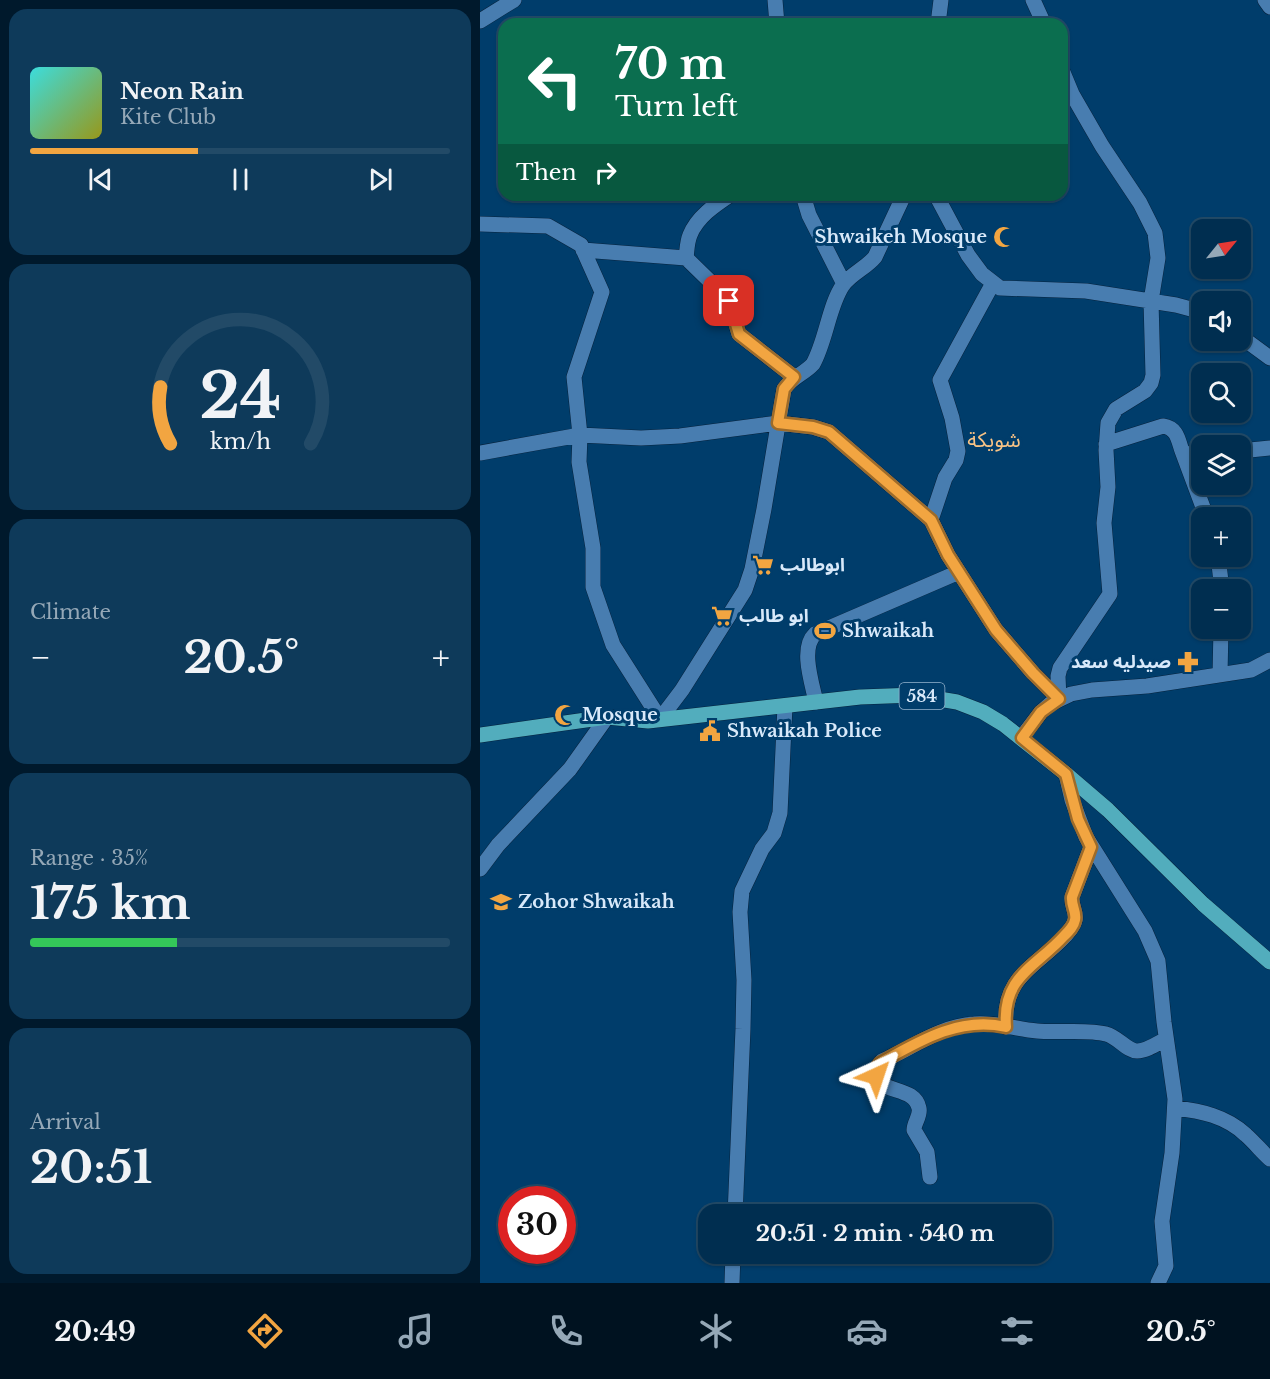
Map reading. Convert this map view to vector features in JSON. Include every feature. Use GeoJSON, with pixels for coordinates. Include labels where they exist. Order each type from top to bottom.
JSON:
{"type":"FeatureCollection","features":[{"type":"Feature","properties":{"kind":"main road","name":"584"},"geometry":{"type":"LineString","coordinates":[[480,735],[607,717],[648,720],[860,697],[907,695],[935,697],[957,702],[983,712],[1022,738],[1066,774],[1108,810],[1203,904],[1270,962]]}},
{"type":"Feature","properties":{"kind":"street"},"geometry":{"type":"LineString","coordinates":[[480,21],[514,0]]}},
{"type":"Feature","properties":{"kind":"street"},"geometry":{"type":"LineString","coordinates":[[775,0],[776,18]]}},
{"type":"Feature","properties":{"kind":"street"},"geometry":{"type":"LineString","coordinates":[[939,18],[941,0]]}},
{"type":"Feature","properties":{"kind":"street"},"geometry":{"type":"LineString","coordinates":[[1033,0],[1041,18]]}},
{"type":"Feature","properties":{"kind":"street"},"geometry":{"type":"LineString","coordinates":[[1265,0],[1270,7]]}},
{"type":"Feature","properties":{"kind":"street"},"geometry":{"type":"LineString","coordinates":[[1059,699],[1060,668],[1110,594],[1104,523],[1108,487],[1108,423],[1116,409],[1145,391],[1151,383],[1153,375],[1151,301],[1158,258],[1155,232],[1140,203],[1102,146],[1068,84]]}},
{"type":"Feature","properties":{"kind":"street"},"geometry":{"type":"LineString","coordinates":[[686,258],[689,236],[695,226],[722,201]]}},
{"type":"Feature","properties":{"kind":"street"},"geometry":{"type":"LineString","coordinates":[[805,201],[809,215],[844,284]]}},
{"type":"Feature","properties":{"kind":"street"},"geometry":{"type":"LineString","coordinates":[[480,224],[548,226],[581,245],[602,292],[574,377],[580,435],[579,462],[593,548],[593,587],[613,645],[660,719],[682,690],[746,590],[762,519],[784,389],[794,377],[807,370],[817,358],[839,292],[850,277],[875,257],[901,201]]}},
{"type":"Feature","properties":{"kind":"street"},"geometry":{"type":"LineString","coordinates":[[939,201],[968,255],[982,274],[1000,288],[1086,291],[1191,310]]}},
{"type":"Feature","properties":{"kind":"street"},"geometry":{"type":"LineString","coordinates":[[583,250],[686,258],[729,301],[739,334],[794,377]]}},
{"type":"Feature","properties":{"kind":"street"},"geometry":{"type":"LineString","coordinates":[[931,520],[945,478],[958,452],[940,380],[993,283]]}},
{"type":"Feature","properties":{"kind":"street"},"geometry":{"type":"LineString","coordinates":[[1251,344],[1270,358]]}},
{"type":"Feature","properties":{"kind":"street"},"geometry":{"type":"LineString","coordinates":[[480,453],[580,435],[641,438],[680,436],[778,423],[813,427],[829,432],[931,520],[980,606],[1008,645],[1059,699]]}},
{"type":"Feature","properties":{"kind":"street"},"geometry":{"type":"LineString","coordinates":[[1107,444],[1163,426],[1170,427],[1176,433],[1203,507]]}},
{"type":"Feature","properties":{"kind":"street"},"geometry":{"type":"LineString","coordinates":[[1251,450],[1270,448]]}},
{"type":"Feature","properties":{"kind":"street"},"geometry":{"type":"LineString","coordinates":[[1182,451],[1191,456]]}},
{"type":"Feature","properties":{"kind":"street"},"geometry":{"type":"LineString","coordinates":[[816,702],[807,650],[810,639],[815,634],[959,572]]}},
{"type":"Feature","properties":{"kind":"street"},"geometry":{"type":"LineString","coordinates":[[1220,675],[1221,639]]}},
{"type":"Feature","properties":{"kind":"street"},"geometry":{"type":"LineString","coordinates":[[1022,738],[1041,712],[1059,699],[1083,691],[1147,686],[1251,670],[1270,660]]}},
{"type":"Feature","properties":{"kind":"street"},"geometry":{"type":"LineString","coordinates":[[735,1204],[743,1029],[742,891],[762,849],[774,834],[780,813],[785,706]]}},
{"type":"Feature","properties":{"kind":"street"},"geometry":{"type":"LineString","coordinates":[[480,869],[498,845],[570,769],[607,717]]}},
{"type":"Feature","properties":{"kind":"street"},"geometry":{"type":"LineString","coordinates":[[1066,774],[1078,819],[1091,847],[1152,943],[1158,961],[1175,1099],[1173,1153],[1161,1221],[1166,1266],[1158,1283]]}},
{"type":"Feature","properties":{"kind":"street"},"geometry":{"type":"LineString","coordinates":[[1006,1027],[1006,1006],[1019,977],[1057,943],[1074,923],[1072,897],[1091,847]]}},
{"type":"Feature","properties":{"kind":"street"},"geometry":{"type":"LineString","coordinates":[[930,1177],[927,1152],[915,1134],[914,1128],[920,1114],[919,1106],[915,1100],[903,1092],[880,1084],[876,1076],[877,1066],[882,1061],[947,1029],[973,1024],[1045,1032],[1100,1032],[1116,1037],[1130,1049],[1138,1051],[1166,1039]]}},
{"type":"Feature","properties":{"kind":"street"},"geometry":{"type":"LineString","coordinates":[[1175,1108],[1202,1112],[1226,1120],[1246,1135],[1270,1159]]}},
{"type":"Feature","properties":{"kind":"street"},"geometry":{"type":"LineString","coordinates":[[732,1283],[733,1264]]}},
{"type":"Feature","properties":{"kind":"place","name":"Shwaikeh Mosque"},"geometry":{"type":"Point","coordinates":[1004,237]}},
{"type":"Feature","properties":{"kind":"place","name":"ابوطالب"},"geometry":{"type":"Point","coordinates":[763,565]}},
{"type":"Feature","properties":{"kind":"place","name":"ابو طالب"},"geometry":{"type":"Point","coordinates":[722,616]}},
{"type":"Feature","properties":{"kind":"place","name":"Shwaikah"},"geometry":{"type":"Point","coordinates":[825,631]}},
{"type":"Feature","properties":{"kind":"place","name":"صيدليه سعد"},"geometry":{"type":"Point","coordinates":[1188,662]}},
{"type":"Feature","properties":{"kind":"place","name":"Mosque"},"geometry":{"type":"Point","coordinates":[565,715]}},
{"type":"Feature","properties":{"kind":"place","name":"Shwaikah Police"},"geometry":{"type":"Point","coordinates":[710,731]}},
{"type":"Feature","properties":{"kind":"place","name":"Zohor Shwaikah"},"geometry":{"type":"Point","coordinates":[501,902]}},
{"type":"Feature","properties":{"kind":"district","name":"شويكة"},"geometry":{"type":"Point","coordinates":[994,440]}},
{"type":"Feature","properties":{"kind":"route"},"geometry":{"type":"LineString","coordinates":[[729,301],[739,334],[794,377],[784,389],[778,423],[797,424],[829,432],[931,520],[948,555],[996,630],[1059,699],[1033,720],[1022,738],[1066,774],[1078,819],[1091,847],[1072,897],[1071,904],[1075,911],[1074,923],[1051,949],[1026,969],[1013,986],[1006,1006],[1006,1027],[973,1024],[947,1029],[880,1063],[875,1070],[876,1076]]}}]}
